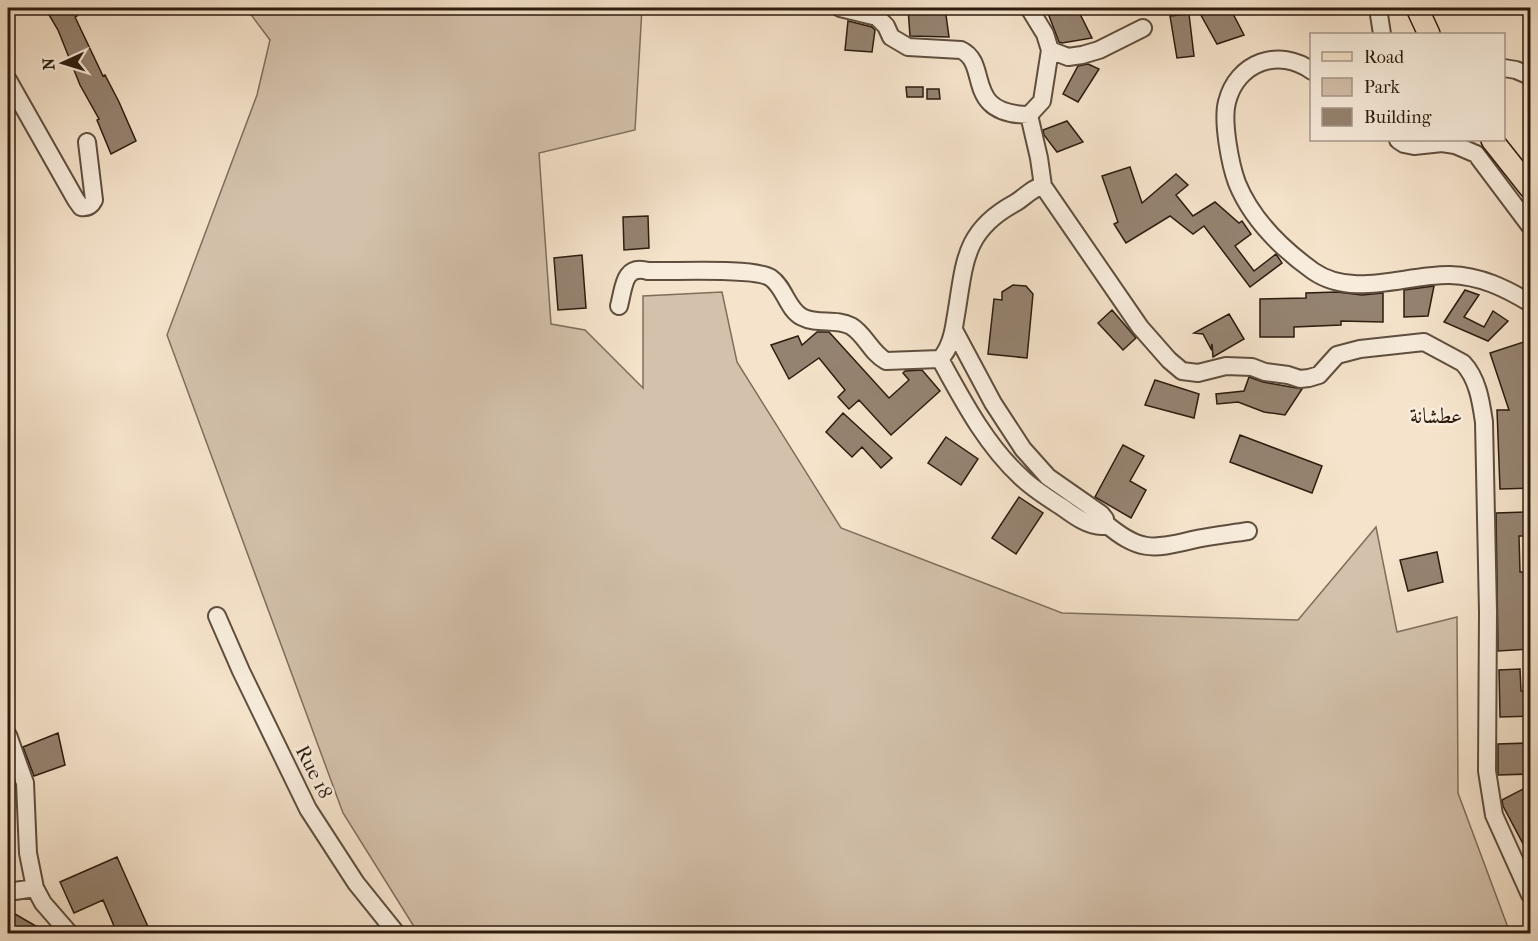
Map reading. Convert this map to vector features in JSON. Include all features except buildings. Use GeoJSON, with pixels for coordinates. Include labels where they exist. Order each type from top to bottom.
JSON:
{"type":"FeatureCollection","features":[{"type":"Feature","properties":{"kind":"main road"},"geometry":{"type":"LineString","coordinates":[[1417,8],[1429,33]]}},
{"type":"Feature","properties":{"kind":"main road"},"geometry":{"type":"LineString","coordinates":[[1493,141],[1530,188]]}},
{"type":"Feature","properties":{"kind":"street"},"geometry":{"type":"LineString","coordinates":[[840,8],[877,17],[886,26],[891,37],[908,47],[961,50],[969,54],[974,60],[978,79],[986,98],[996,107],[1011,114],[1029,115]]}},
{"type":"Feature","properties":{"kind":"street"},"geometry":{"type":"LineString","coordinates":[[1029,8],[1045,34],[1050,50],[1042,101],[1029,115]]}},
{"type":"Feature","properties":{"kind":"street"},"geometry":{"type":"LineString","coordinates":[[1378,8],[1382,33]]}},
{"type":"Feature","properties":{"kind":"street"},"geometry":{"type":"LineString","coordinates":[[1050,50],[1068,57],[1082,55],[1099,50],[1143,28]]}},
{"type":"Feature","properties":{"kind":"street"},"geometry":{"type":"LineString","coordinates":[[1310,70],[1290,60],[1260,61],[1240,78],[1227,102],[1226,126],[1237,182],[1253,215],[1264,228],[1312,270],[1332,281],[1370,283],[1450,275],[1474,277],[1505,288],[1530,303]]}},
{"type":"Feature","properties":{"kind":"street"},"geometry":{"type":"LineString","coordinates":[[1505,68],[1530,76]]}},
{"type":"Feature","properties":{"kind":"street"},"geometry":{"type":"LineString","coordinates":[[8,80],[81,207],[92,205],[94,200],[87,142]]}},
{"type":"Feature","properties":{"kind":"street"},"geometry":{"type":"LineString","coordinates":[[1029,115],[1039,158],[1042,186],[1140,327],[1169,360],[1182,371],[1198,373],[1226,366],[1252,367],[1300,379],[1309,378],[1319,375],[1337,355],[1360,349],[1424,342],[1468,368],[1481,400],[1484,422],[1488,612],[1487,771],[1494,815],[1530,895]]}},
{"type":"Feature","properties":{"kind":"street"},"geometry":{"type":"LineString","coordinates":[[1400,141],[1414,146],[1442,143],[1455,145],[1476,154],[1530,226]]}},
{"type":"Feature","properties":{"kind":"street"},"geometry":{"type":"LineString","coordinates":[[619,306],[626,280],[632,270],[639,268],[648,271],[737,271],[762,274],[772,279],[782,290],[789,304],[800,316],[810,320],[844,323],[854,327],[871,349],[886,361],[940,359],[948,351],[968,251],[979,230],[998,212],[1025,197],[1036,187],[1042,186]]}},
{"type":"Feature","properties":{"kind":"street"},"geometry":{"type":"LineString","coordinates":[[954,330],[993,403],[1023,449],[1048,477],[1101,514],[1105,523],[1120,536],[1154,548],[1248,531]]}},
{"type":"Feature","properties":{"kind":"street"},"geometry":{"type":"LineString","coordinates":[[940,359],[994,448],[1023,480],[1083,520],[1098,526],[1103,526],[1105,523]]}},
{"type":"Feature","properties":{"kind":"street","name":"Rue 18"},"geometry":{"type":"LineString","coordinates":[[217,616],[308,809],[356,883],[397,933]]}},
{"type":"Feature","properties":{"kind":"street"},"geometry":{"type":"LineString","coordinates":[[8,735],[25,783],[28,853],[35,888],[43,903],[70,933]]}},
{"type":"Feature","properties":{"kind":"street"},"geometry":{"type":"LineString","coordinates":[[8,892],[35,888]]}},
{"type":"Feature","properties":{"kind":"green space"},"geometry":{"type":"Polygon","coordinates":[[[246,8],[642,8],[635,130],[539,153],[551,324],[585,330],[643,388],[643,296],[722,292],[737,362],[841,528],[1062,613],[1298,620],[1376,527],[1397,632],[1457,617],[1458,793],[1510,933],[418,933],[343,813],[167,335],[257,95],[270,40],[246,8]]]}},
{"type":"Feature","properties":{"kind":"district","name":"عطشانة"},"geometry":{"type":"Point","coordinates":[1436,416]}}]}
